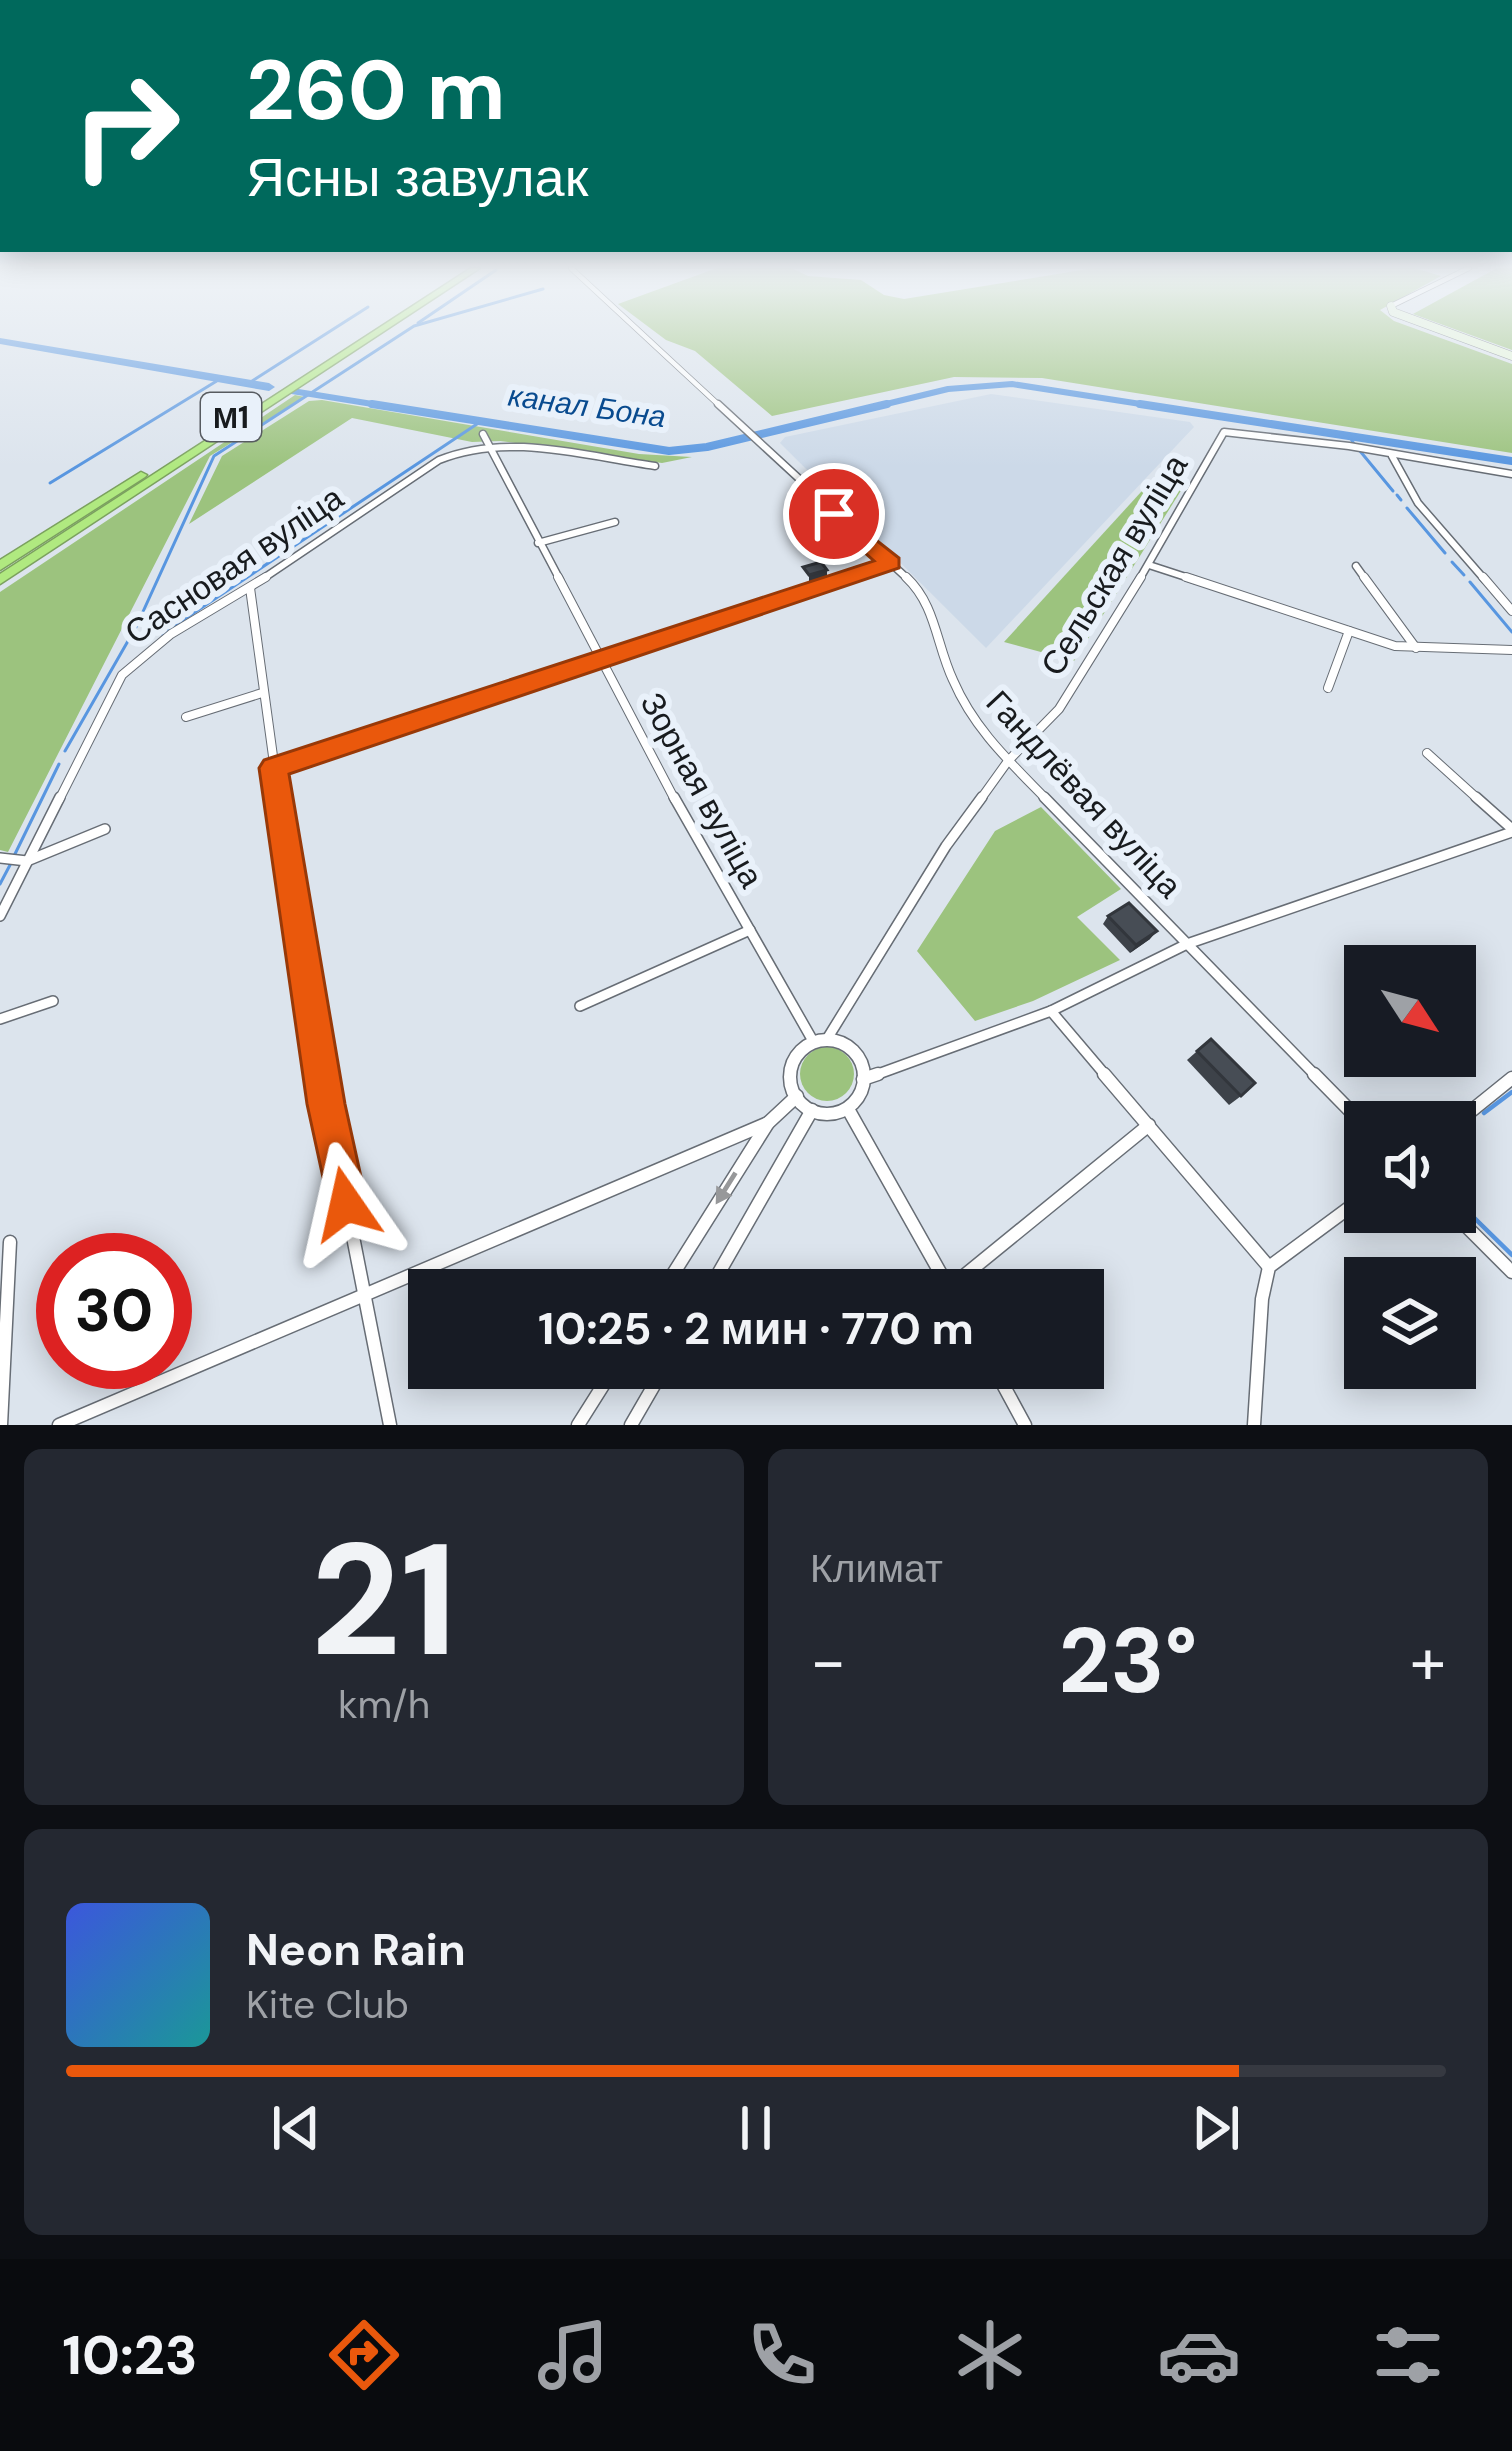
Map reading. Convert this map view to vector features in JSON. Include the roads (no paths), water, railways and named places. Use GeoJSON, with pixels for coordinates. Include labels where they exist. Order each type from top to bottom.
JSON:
{"type":"FeatureCollection","features":[{"type":"Feature","properties":{"kind":"highway","name":"М1"},"geometry":{"type":"LineString","coordinates":[[0,566],[358,334]]}},
{"type":"Feature","properties":{"kind":"highway","name":"М1"},"geometry":{"type":"LineString","coordinates":[[0,580],[375,334]]}},
{"type":"Feature","properties":{"kind":"street","name":"Гандлёвая вуліца"},"geometry":{"type":"LineString","coordinates":[[645,334],[924,594],[968,716],[1344,1105]]}},
{"type":"Feature","properties":{"kind":"street"},"geometry":{"type":"LineString","coordinates":[[1452,334],[1512,356]]}},
{"type":"Feature","properties":{"kind":"street","name":"Сельская вуліца"},"geometry":{"type":"LineString","coordinates":[[827,1039],[946,846],[1008,761],[1060,709],[1227,430],[1391,454]]}},
{"type":"Feature","properties":{"kind":"street"},"geometry":{"type":"LineString","coordinates":[[485,439],[655,466]]}},
{"type":"Feature","properties":{"kind":"street","name":"Зорная вуліца"},"geometry":{"type":"LineString","coordinates":[[485,439],[601,661],[813,1041]]}},
{"type":"Feature","properties":{"kind":"street","name":"Сасновая вуліца"},"geometry":{"type":"LineString","coordinates":[[0,916],[122,675],[171,634],[250,588],[439,460],[485,439]]}},
{"type":"Feature","properties":{"kind":"street"},"geometry":{"type":"LineString","coordinates":[[1391,454],[1512,474]]}},
{"type":"Feature","properties":{"kind":"street"},"geometry":{"type":"LineString","coordinates":[[1391,454],[1418,503],[1512,610]]}},
{"type":"Feature","properties":{"kind":"street"},"geometry":{"type":"LineString","coordinates":[[538,543],[615,522]]}},
{"type":"Feature","properties":{"kind":"street"},"geometry":{"type":"LineString","coordinates":[[274,768],[890,563]]}},
{"type":"Feature","properties":{"kind":"street"},"geometry":{"type":"LineString","coordinates":[[1148,565],[1416,649],[1512,650]]}},
{"type":"Feature","properties":{"kind":"street"},"geometry":{"type":"LineString","coordinates":[[1356,566],[1416,649]]}},
{"type":"Feature","properties":{"kind":"street"},"geometry":{"type":"LineString","coordinates":[[250,588],[326,1104],[390,1425]]}},
{"type":"Feature","properties":{"kind":"street"},"geometry":{"type":"LineString","coordinates":[[1328,688],[1349,631]]}},
{"type":"Feature","properties":{"kind":"street"},"geometry":{"type":"LineString","coordinates":[[186,717],[262,693]]}},
{"type":"Feature","properties":{"kind":"street"},"geometry":{"type":"LineString","coordinates":[[863,1079],[1051,1010],[1186,944],[1512,830],[1427,753]]}},
{"type":"Feature","properties":{"kind":"street"},"geometry":{"type":"LineString","coordinates":[[0,857],[27,861],[106,830]]}},
{"type":"Feature","properties":{"kind":"street"},"geometry":{"type":"LineString","coordinates":[[580,1006],[750,930]]}},
{"type":"Feature","properties":{"kind":"street"},"geometry":{"type":"LineString","coordinates":[[0,1019],[53,1001]]}},
{"type":"Feature","properties":{"kind":"street"},"geometry":{"type":"LineString","coordinates":[[1051,1010],[1269,1267]]}},
{"type":"Feature","properties":{"kind":"street"},"geometry":{"type":"LineString","coordinates":[[827,1039],[853,1052],[863,1079],[856,1101],[837,1114],[812,1110],[797,1096],[791,1072],[794,1059],[813,1041],[827,1039]]}},
{"type":"Feature","properties":{"kind":"street"},"geometry":{"type":"LineString","coordinates":[[1476,1107],[1512,1078]]}},
{"type":"Feature","properties":{"kind":"street"},"geometry":{"type":"LineString","coordinates":[[676,1269],[767,1123],[797,1096]]}},
{"type":"Feature","properties":{"kind":"street"},"geometry":{"type":"LineString","coordinates":[[848,1109],[939,1269]]}},
{"type":"Feature","properties":{"kind":"street"},"geometry":{"type":"LineString","coordinates":[[721,1269],[812,1110]]}},
{"type":"Feature","properties":{"kind":"street"},"geometry":{"type":"LineString","coordinates":[[59,1425],[767,1123]]}},
{"type":"Feature","properties":{"kind":"street"},"geometry":{"type":"LineString","coordinates":[[974,1269],[1149,1125]]}},
{"type":"Feature","properties":{"kind":"street"},"geometry":{"type":"LineString","coordinates":[[1254,1425],[1262,1299],[1269,1267],[1344,1212]]}},
{"type":"Feature","properties":{"kind":"street"},"geometry":{"type":"LineString","coordinates":[[1473,1233],[1512,1272]]}},
{"type":"Feature","properties":{"kind":"street"},"geometry":{"type":"LineString","coordinates":[[1,1425],[10,1241]]}},
{"type":"Feature","properties":{"kind":"street"},"geometry":{"type":"LineString","coordinates":[[578,1425],[601,1389]]}},
{"type":"Feature","properties":{"kind":"street"},"geometry":{"type":"LineString","coordinates":[[631,1425],[652,1389]]}},
{"type":"Feature","properties":{"kind":"street"},"geometry":{"type":"LineString","coordinates":[[1005,1389],[1025,1425]]}},
{"type":"Feature","properties":{"kind":"waterway"},"geometry":{"type":"LineString","coordinates":[[249,383],[325,334]]}},
{"type":"Feature","properties":{"kind":"waterway"},"geometry":{"type":"LineString","coordinates":[[65,751],[136,627],[214,456],[401,334]]}},
{"type":"Feature","properties":{"kind":"waterway","name":"канал Бона"},"geometry":{"type":"LineString","coordinates":[[0,341],[269,387]]}},
{"type":"Feature","properties":{"kind":"waterway"},"geometry":{"type":"LineString","coordinates":[[50,483],[220,379]]}},
{"type":"Feature","properties":{"kind":"waterway","name":"канал Бона"},"geometry":{"type":"LineString","coordinates":[[874,407],[948,389],[1012,384],[1160,407]]}},
{"type":"Feature","properties":{"kind":"waterway","name":"канал Бона"},"geometry":{"type":"LineString","coordinates":[[292,391],[391,407]]}},
{"type":"Feature","properties":{"kind":"waterway","name":"канал Бона"},"geometry":{"type":"LineString","coordinates":[[372,404],[669,451],[707,447],[887,404]]}},
{"type":"Feature","properties":{"kind":"waterway","name":"канал Бона"},"geometry":{"type":"LineString","coordinates":[[1140,404],[1512,461]]}},
{"type":"Feature","properties":{"kind":"waterway"},"geometry":{"type":"LineString","coordinates":[[162,634],[480,422]]}},
{"type":"Feature","properties":{"kind":"waterway"},"geometry":{"type":"LineString","coordinates":[[1350,437],[1354,444]]}},
{"type":"Feature","properties":{"kind":"waterway"},"geometry":{"type":"LineString","coordinates":[[1360,451],[1393,491]]}},
{"type":"Feature","properties":{"kind":"waterway"},"geometry":{"type":"LineString","coordinates":[[1397,495],[1401,500]]}},
{"type":"Feature","properties":{"kind":"waterway"},"geometry":{"type":"LineString","coordinates":[[1407,508],[1445,553]]}},
{"type":"Feature","properties":{"kind":"waterway"},"geometry":{"type":"LineString","coordinates":[[1452,562],[1464,575]]}},
{"type":"Feature","properties":{"kind":"waterway"},"geometry":{"type":"LineString","coordinates":[[1470,582],[1512,632]]}},
{"type":"Feature","properties":{"kind":"waterway"},"geometry":{"type":"LineString","coordinates":[[14,856],[59,764]]}},
{"type":"Feature","properties":{"kind":"waterway"},"geometry":{"type":"LineString","coordinates":[[0,884],[10,865]]}},
{"type":"Feature","properties":{"kind":"waterway"},"geometry":{"type":"LineString","coordinates":[[1484,1113],[1512,1092]]}},
{"type":"Feature","properties":{"kind":"waterway"},"geometry":{"type":"LineString","coordinates":[[1476,1220],[1512,1255]]}}]}
